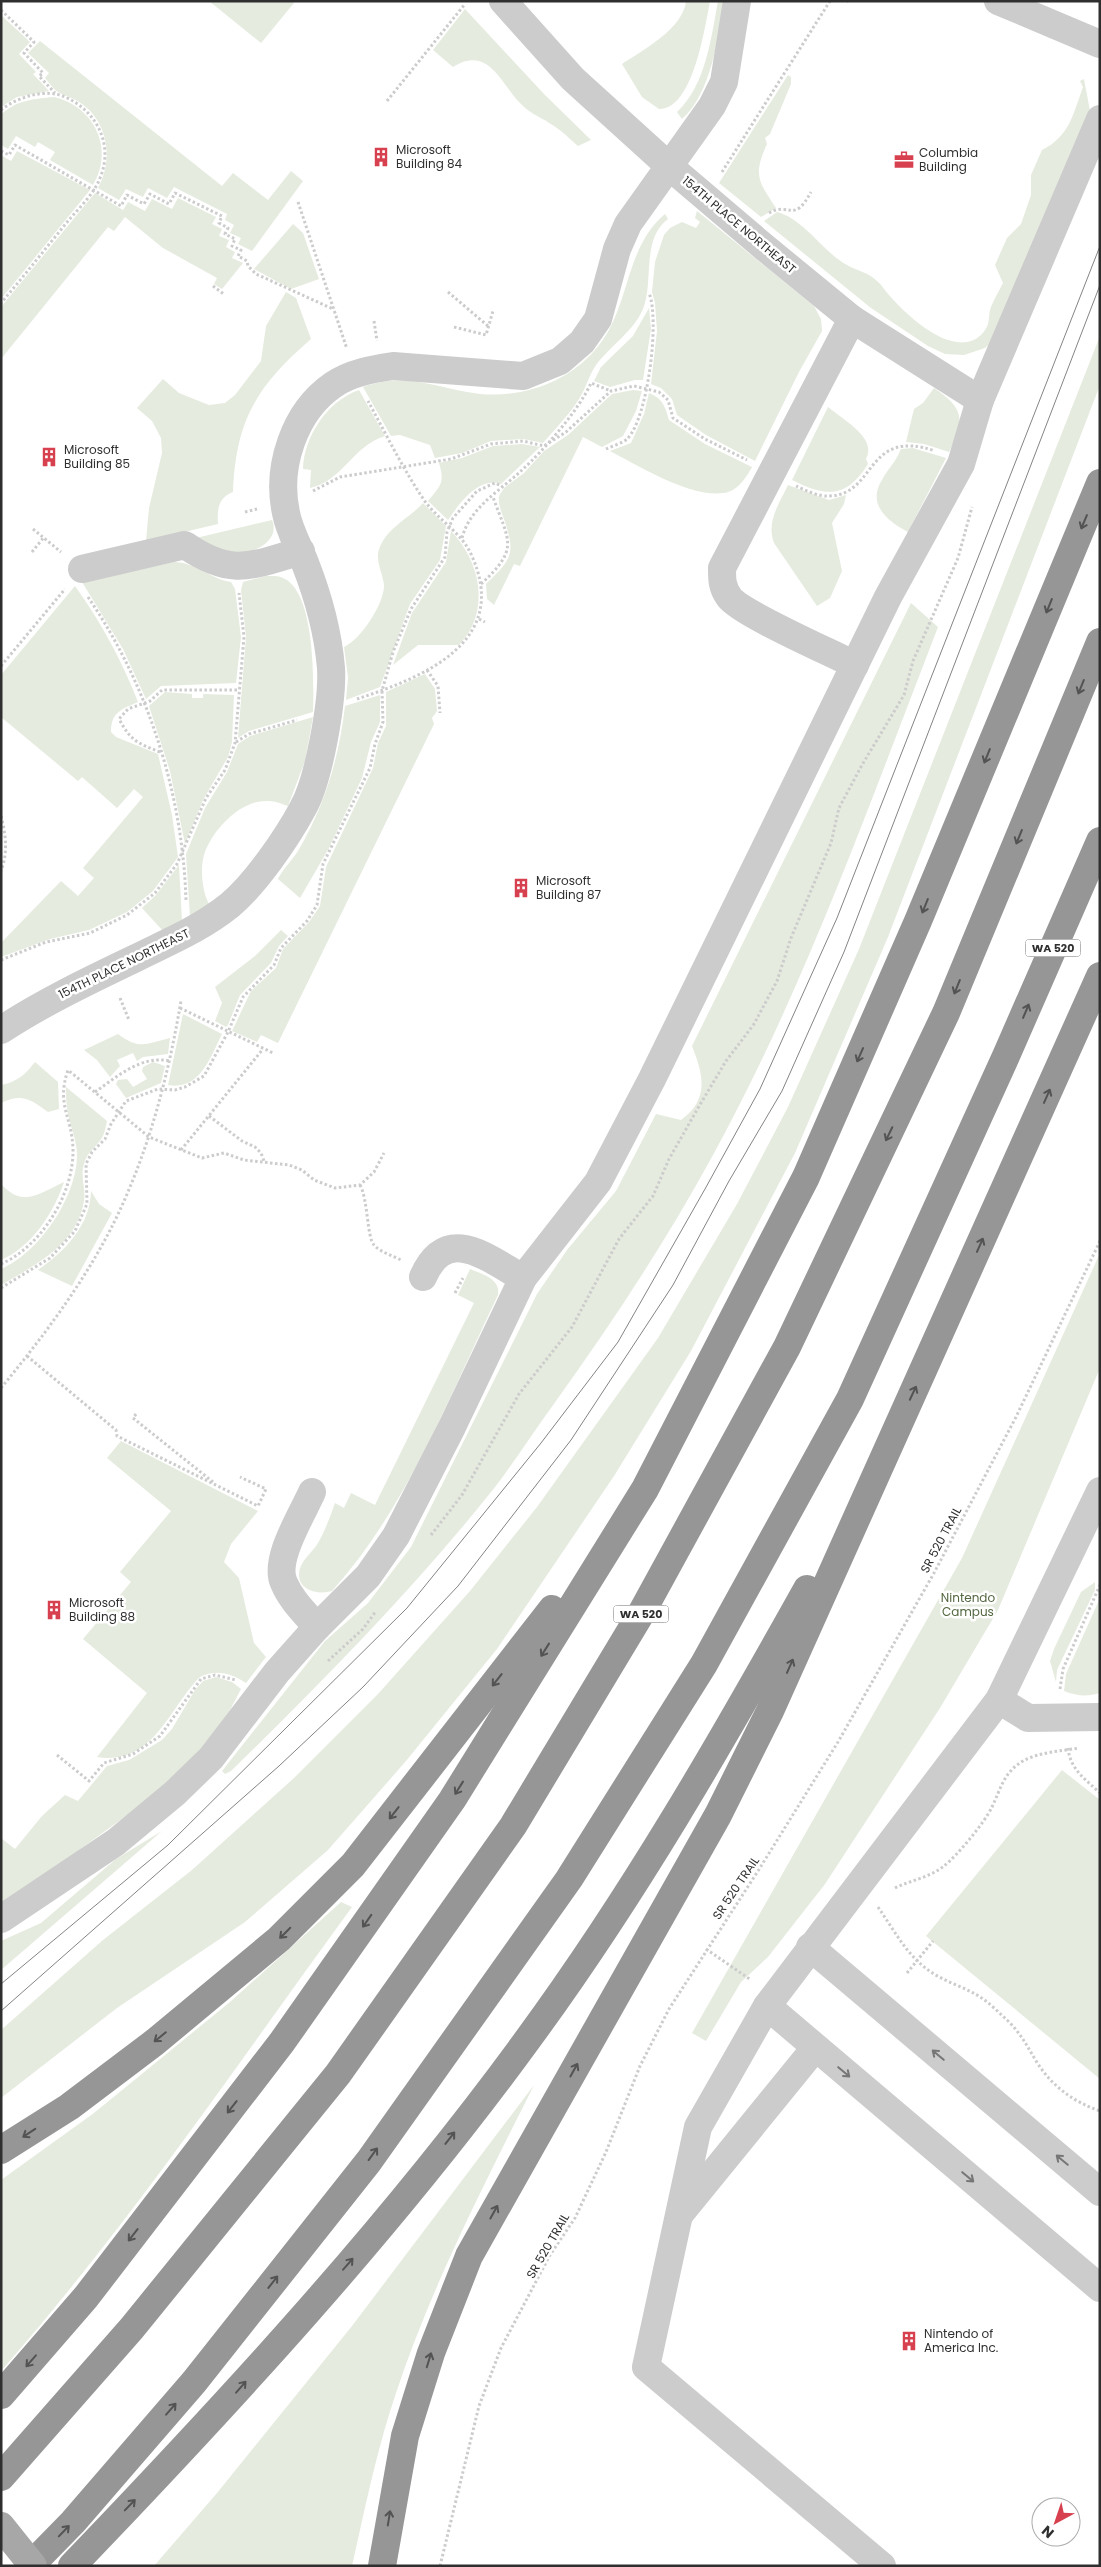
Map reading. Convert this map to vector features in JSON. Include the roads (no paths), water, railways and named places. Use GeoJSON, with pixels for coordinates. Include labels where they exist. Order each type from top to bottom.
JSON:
{"type":"FeatureCollection","features":[{"type":"Feature","properties":{"kind":"highway"},"geometry":{"type":"LineString","coordinates":[[1,2395],[86,2297],[288,2034],[452,1800],[645,1489],[806,1177],[918,921],[1100,483]]}},
{"type":"Feature","properties":{"kind":"highway","name":"WA 520"},"geometry":{"type":"LineString","coordinates":[[1,2477],[132,2328],[338,2074],[513,1826],[643,1610],[787,1347],[946,1013],[1100,642]]}},
{"type":"Feature","properties":{"kind":"highway","name":"WA 520"},"geometry":{"type":"LineString","coordinates":[[32,2566],[73,2522],[194,2382],[369,2160],[569,1879],[704,1664],[850,1399],[1006,1056],[1100,841]]}},
{"type":"Feature","properties":{"kind":"highway"},"geometry":{"type":"LineString","coordinates":[[382,2566],[406,2436],[431,2353],[469,2256],[718,1814],[770,1711],[1100,976]]}},
{"type":"Feature","properties":{"kind":"highway"},"geometry":{"type":"LineString","coordinates":[[72,2566],[206,2426],[384,2224],[527,2040],[625,1900],[736,1717],[892,1437]]}},
{"type":"Feature","properties":{"kind":"highway"},"geometry":{"type":"LineString","coordinates":[[1,2150],[69,2106],[155,2042],[279,1939],[346,1871],[444,1749],[645,1489]]}},
{"type":"Feature","properties":{"kind":"main road"},"geometry":{"type":"LineString","coordinates":[[1,2526],[32,2566]]}},
{"type":"Feature","properties":{"kind":"street"},"geometry":{"type":"LineString","coordinates":[[503,1],[573,79],[670,167],[712,106],[724,82],[737,1]]}},
{"type":"Feature","properties":{"kind":"street"},"geometry":{"type":"LineString","coordinates":[[998,1],[1100,44]]}},
{"type":"Feature","properties":{"kind":"street"},"geometry":{"type":"LineString","coordinates":[[1,1919],[116,1842],[175,1794],[211,1758],[277,1672],[317,1627],[368,1576],[396,1536],[452,1426],[523,1278],[598,1182],[656,1072],[888,597],[961,464],[980,400],[1100,120]]}},
{"type":"Feature","properties":{"kind":"street","name":"154TH PLACE NORTHEAST"},"geometry":{"type":"LineString","coordinates":[[1,1030],[38,1006],[186,935],[231,904],[276,852],[305,806],[325,738],[331,670],[323,619],[301,551],[286,515],[283,495],[287,456],[298,424],[318,398],[333,384],[344,378],[374,368],[393,366],[523,376],[560,361],[582,342],[598,319],[617,249],[628,224],[670,167],[852,319],[980,400]]}},
{"type":"Feature","properties":{"kind":"street"},"geometry":{"type":"LineString","coordinates":[[852,319],[722,568],[722,584],[730,599],[749,612],[855,665]]}},
{"type":"Feature","properties":{"kind":"street"},"geometry":{"type":"LineString","coordinates":[[78,582],[185,545],[214,563],[232,566],[250,565],[301,551]]}},
{"type":"Feature","properties":{"kind":"street"},"geometry":{"type":"LineString","coordinates":[[414,1269],[433,1260],[443,1250],[460,1248],[480,1254],[523,1278]]}},
{"type":"Feature","properties":{"kind":"street"},"geometry":{"type":"LineString","coordinates":[[882,2566],[646,2367],[676,2219],[698,2127],[771,2001],[810,1947],[999,1700],[1100,1490]]}},
{"type":"Feature","properties":{"kind":"street"},"geometry":{"type":"LineString","coordinates":[[312,1492],[283,1555],[280,1568],[283,1582],[291,1597],[317,1627]]}},
{"type":"Feature","properties":{"kind":"street"},"geometry":{"type":"LineString","coordinates":[[999,1700],[1028,1718],[1100,1717]]}},
{"type":"Feature","properties":{"kind":"street"},"geometry":{"type":"LineString","coordinates":[[810,1947],[1100,2192]]}},
{"type":"Feature","properties":{"kind":"street"},"geometry":{"type":"LineString","coordinates":[[771,2001],[815,2048],[1100,2288]]}},
{"type":"Feature","properties":{"kind":"street"},"geometry":{"type":"LineString","coordinates":[[676,2219],[815,2048]]}},
{"type":"Feature","properties":{"kind":"tram line"},"geometry":{"type":"LineString","coordinates":[[1,1984],[168,1845],[407,1608],[541,1443],[618,1342],[760,1089],[837,918],[1100,246]]}},
{"type":"Feature","properties":{"kind":"tram line"},"geometry":{"type":"LineString","coordinates":[[1,2011],[279,1766],[363,1687],[458,1586],[571,1440],[673,1285],[729,1181],[782,1091],[844,952],[1100,285]]}},
{"type":"Feature","properties":{"kind":"place","name":"Microsoft Building 84"},"geometry":{"type":"Point","coordinates":[381,157]}},
{"type":"Feature","properties":{"kind":"place","name":"Columbia Building"},"geometry":{"type":"Point","coordinates":[904,160]}},
{"type":"Feature","properties":{"kind":"place","name":"Microsoft Building 85"},"geometry":{"type":"Point","coordinates":[49,457]}},
{"type":"Feature","properties":{"kind":"place","name":"Microsoft Building 87"},"geometry":{"type":"Point","coordinates":[521,888]}},
{"type":"Feature","properties":{"kind":"place","name":"Microsoft Building 88"},"geometry":{"type":"Point","coordinates":[54,1610]}},
{"type":"Feature","properties":{"kind":"place","name":"Nintendo of America Inc."},"geometry":{"type":"Point","coordinates":[909,2341]}},
{"type":"Feature","properties":{"kind":"park label","name":"Nintendo Campus"},"geometry":{"type":"Point","coordinates":[968,1605]}}]}
